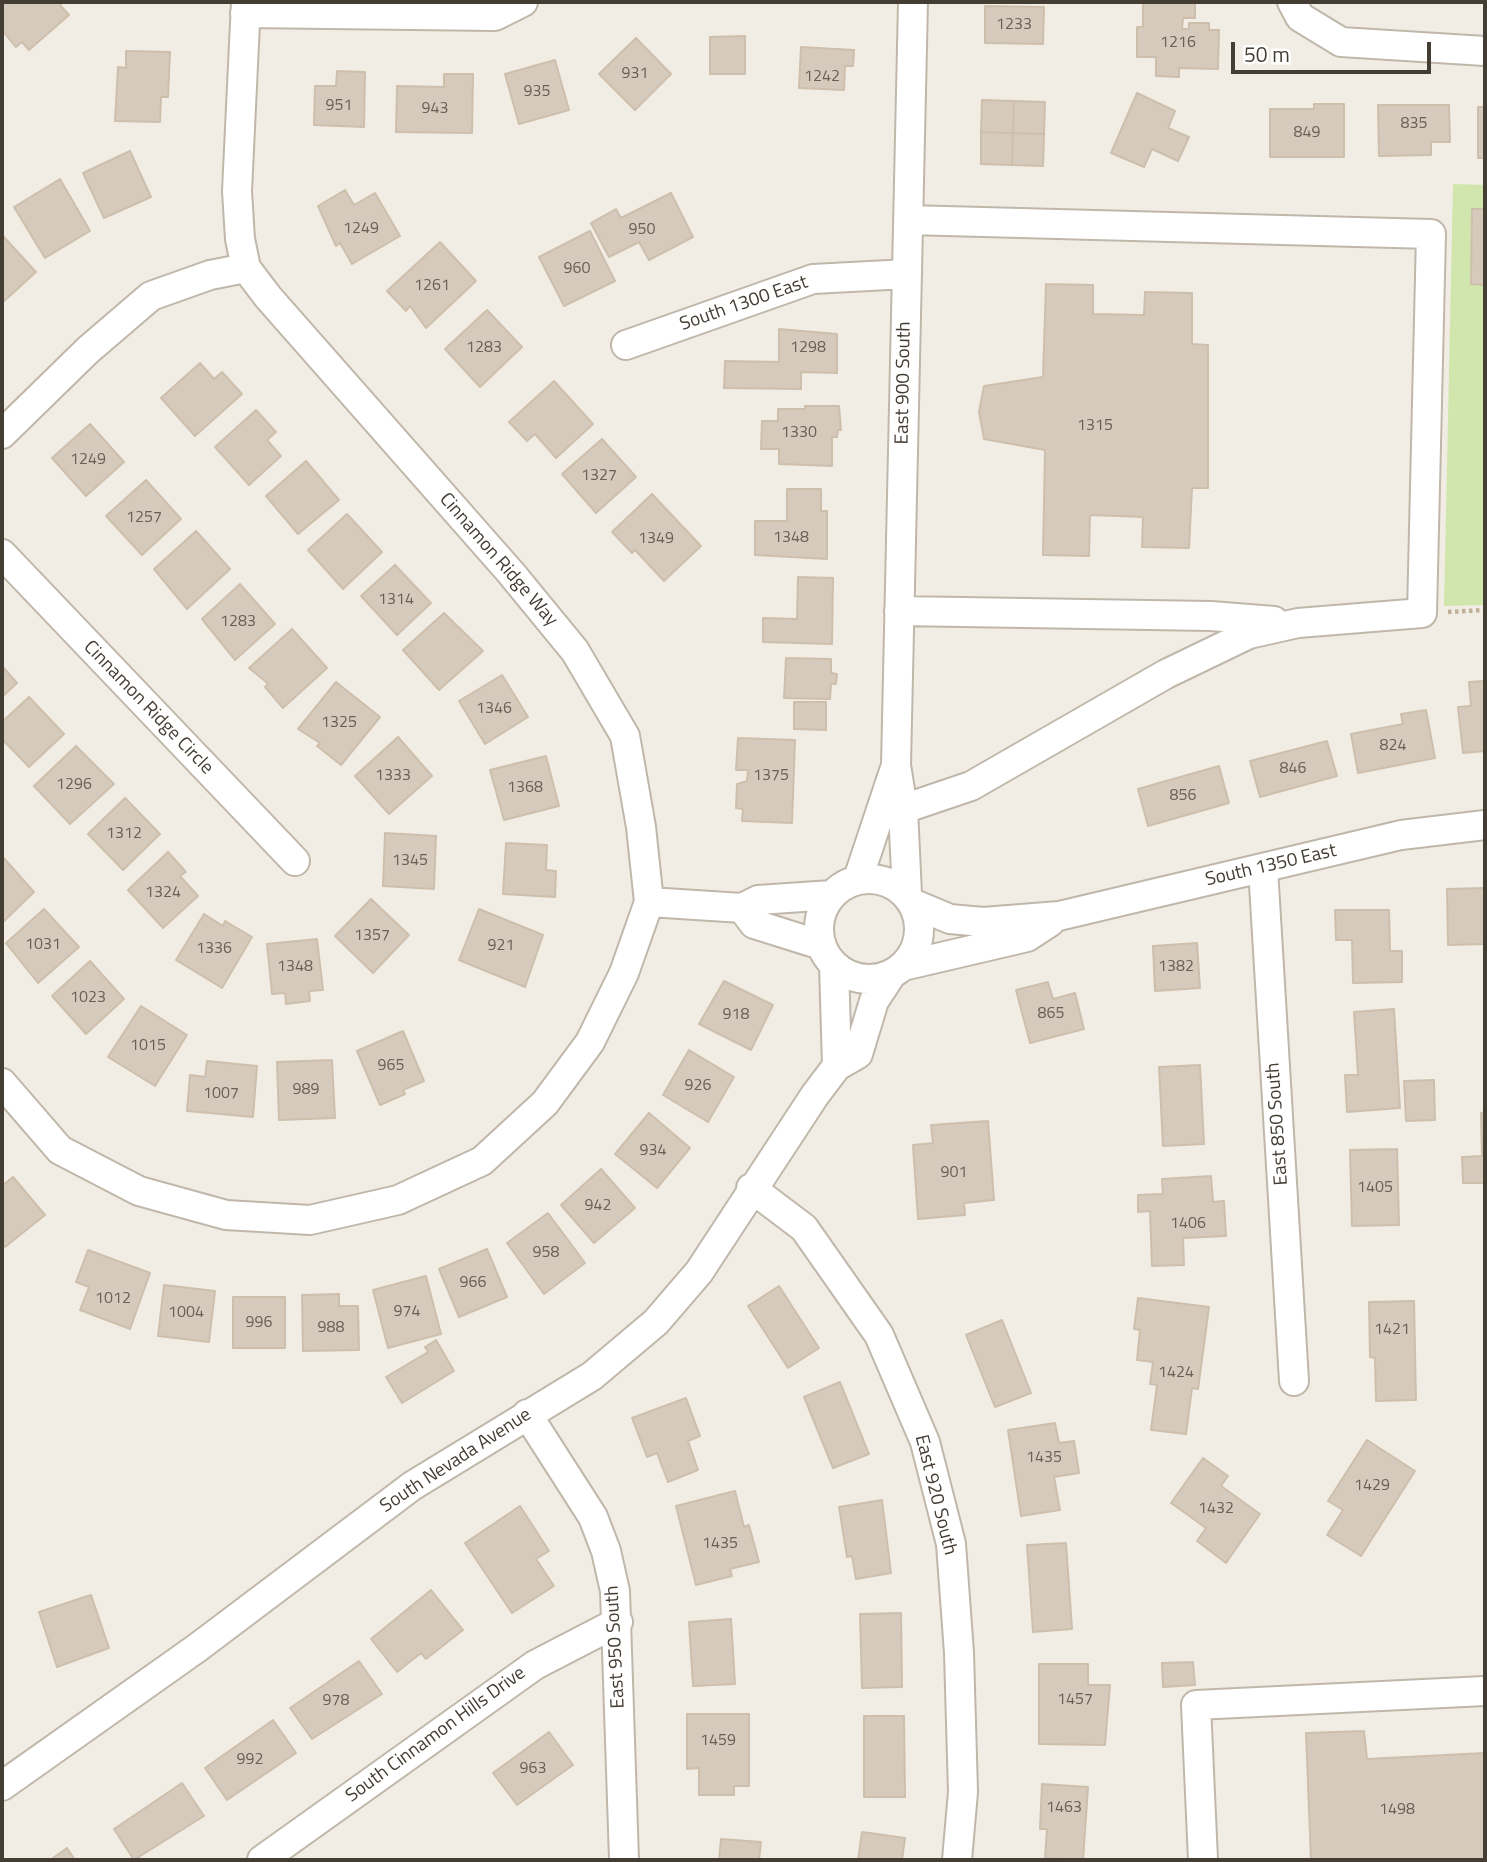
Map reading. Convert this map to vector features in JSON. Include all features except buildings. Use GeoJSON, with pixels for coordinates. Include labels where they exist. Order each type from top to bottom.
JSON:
{"type":"FeatureCollection","features":[{"type":"Feature","properties":{"kind":"street"},"geometry":{"type":"LineString","coordinates":[[2,433],[88,350],[151,296],[210,275],[246,268],[240,239],[237,191],[246,8],[495,16],[523,2]]}},
{"type":"Feature","properties":{"kind":"street","name":"East 900 South"},"geometry":{"type":"LineString","coordinates":[[910,899],[896,765],[913,2]]}},
{"type":"Feature","properties":{"kind":"street"},"geometry":{"type":"LineString","coordinates":[[1296,9],[1341,42],[1485,51]]}},
{"type":"Feature","properties":{"kind":"street"},"geometry":{"type":"LineString","coordinates":[[902,809],[971,786],[1166,674],[1249,634],[1298,623],[1422,613],[1431,234],[908,220]]}},
{"type":"Feature","properties":{"kind":"street","name":"Cinnamon Ridge Way"},"geometry":{"type":"LineString","coordinates":[[246,268],[268,297],[502,562],[575,650],[625,736],[641,827],[649,902]]}},
{"type":"Feature","properties":{"kind":"street","name":"South 1300 East"},"geometry":{"type":"LineString","coordinates":[[626,345],[813,279],[907,274]]}},
{"type":"Feature","properties":{"kind":"street","name":"Cinnamon Ridge Circle"},"geometry":{"type":"LineString","coordinates":[[2,554],[295,862]]}},
{"type":"Feature","properties":{"kind":"street"},"geometry":{"type":"LineString","coordinates":[[899,611],[1211,616],[1298,623]]}},
{"type":"Feature","properties":{"kind":"street","name":"East 900 South"},"geometry":{"type":"LineString","coordinates":[[858,879],[896,765]]}},
{"type":"Feature","properties":{"kind":"street","name":"South 1350 East"},"geometry":{"type":"LineString","coordinates":[[910,899],[950,919],[983,922],[1059,916],[1401,835],[1485,825]]}},
{"type":"Feature","properties":{"kind":"street","name":"East 850 South"},"geometry":{"type":"LineString","coordinates":[[1263,868],[1294,1381]]}},
{"type":"Feature","properties":{"kind":"street"},"geometry":{"type":"LineString","coordinates":[[2,1083],[60,1150],[139,1191],[226,1215],[310,1220],[398,1200],[482,1161],[545,1103],[590,1042],[624,973],[649,902],[742,908],[758,900],[832,895],[858,879],[884,880],[910,899],[919,920],[919,937],[914,953],[897,970],[876,979],[860,979],[846,974],[827,955],[754,924],[742,908]]}},
{"type":"Feature","properties":{"kind":"street"},"geometry":{"type":"LineString","coordinates":[[832,895],[820,919],[827,955],[837,1066]]}},
{"type":"Feature","properties":{"kind":"street","name":"South 1350 East"},"geometry":{"type":"LineString","coordinates":[[897,970],[1027,937],[1059,916]]}},
{"type":"Feature","properties":{"kind":"street","name":"South Nevada Avenue"},"geometry":{"type":"LineString","coordinates":[[2,1786],[197,1648],[412,1486],[592,1376],[656,1322],[699,1272],[751,1188],[837,1066],[858,1054],[874,1002],[897,970]]}},
{"type":"Feature","properties":{"kind":"street","name":"East 920 South"},"geometry":{"type":"LineString","coordinates":[[751,1188],[804,1228],[879,1335],[925,1442],[951,1544],[959,1653],[963,1792],[957,1860]]}},
{"type":"Feature","properties":{"kind":"street","name":"East 950 South"},"geometry":{"type":"LineString","coordinates":[[527,1414],[593,1517],[606,1551],[615,1591],[624,1860]]}},
{"type":"Feature","properties":{"kind":"street","name":"South Cinnamon Hills Drive"},"geometry":{"type":"LineString","coordinates":[[262,1860],[535,1665],[618,1622]]}},
{"type":"Feature","properties":{"kind":"street"},"geometry":{"type":"LineString","coordinates":[[1203,1860],[1196,1705],[1485,1691]]}},
{"type":"Feature","properties":{"kind":"path"},"geometry":{"type":"LineString","coordinates":[[1443,612],[1485,610]]}},
{"type":"Feature","properties":{"kind":"green space"},"geometry":{"type":"Polygon","coordinates":[[[1453,184],[1485,185],[1485,605],[1444,606],[1453,184]]]}}]}
